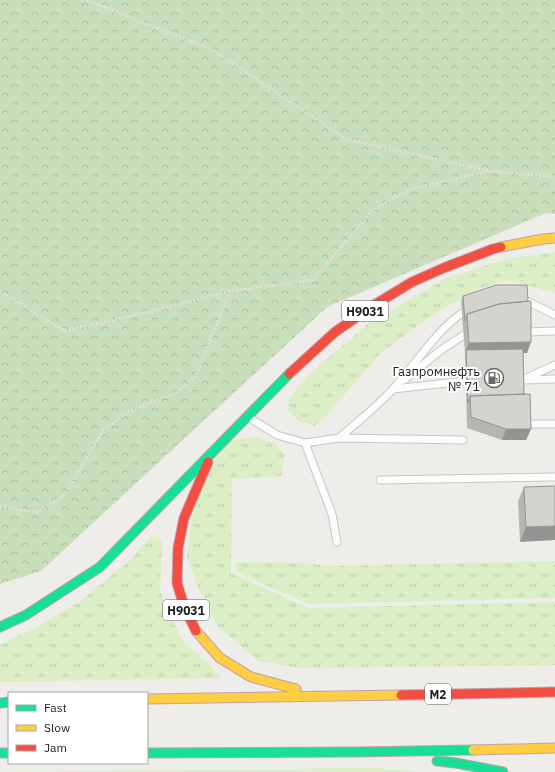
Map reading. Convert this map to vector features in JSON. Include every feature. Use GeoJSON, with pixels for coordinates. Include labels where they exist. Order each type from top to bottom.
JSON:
{"type":"FeatureCollection","features":[{"type":"Feature","properties":{"kind":"highway","name":"Н9031"},"geometry":{"type":"LineString","coordinates":[[0,627],[26,616],[100,567],[289,374],[334,332],[412,282],[446,267],[493,249],[555,238]]}},
{"type":"Feature","properties":{"kind":"highway","name":"Н9031"},"geometry":{"type":"LineString","coordinates":[[214,450],[184,518],[178,548],[177,583],[184,606],[194,628],[220,658],[251,677],[322,696]]}},
{"type":"Feature","properties":{"kind":"highway","name":"М2"},"geometry":{"type":"LineString","coordinates":[[148,699],[555,692]]}},
{"type":"Feature","properties":{"kind":"highway"},"geometry":{"type":"LineString","coordinates":[[148,753],[356,752],[555,748]]}},
{"type":"Feature","properties":{"kind":"highway"},"geometry":{"type":"LineString","coordinates":[[356,752],[456,763],[503,772]]}},
{"type":"Feature","properties":{"kind":"lane"},"geometry":{"type":"LineString","coordinates":[[527,301],[555,315]]}},
{"type":"Feature","properties":{"kind":"lane"},"geometry":{"type":"LineString","coordinates":[[393,389],[433,339],[450,322],[462,313]]}},
{"type":"Feature","properties":{"kind":"lane"},"geometry":{"type":"LineString","coordinates":[[527,332],[555,331]]}},
{"type":"Feature","properties":{"kind":"lane"},"geometry":{"type":"LineString","coordinates":[[339,438],[393,389],[441,350],[464,335]]}},
{"type":"Feature","properties":{"kind":"lane"},"geometry":{"type":"LineString","coordinates":[[555,365],[522,380],[555,379]]}},
{"type":"Feature","properties":{"kind":"lane"},"geometry":{"type":"LineString","coordinates":[[393,389],[466,381]]}},
{"type":"Feature","properties":{"kind":"lane"},"geometry":{"type":"LineString","coordinates":[[248,416],[277,435],[305,443],[339,438],[463,440]]}},
{"type":"Feature","properties":{"kind":"lane"},"geometry":{"type":"LineString","coordinates":[[533,424],[555,424]]}},
{"type":"Feature","properties":{"kind":"lane"},"geometry":{"type":"LineString","coordinates":[[305,443],[332,514],[337,542]]}},
{"type":"Feature","properties":{"kind":"lane"},"geometry":{"type":"LineString","coordinates":[[380,480],[555,477]]}},
{"type":"Feature","properties":{"kind":"path"},"geometry":{"type":"LineString","coordinates":[[86,0],[213,50],[346,139],[490,171],[555,177]]}},
{"type":"Feature","properties":{"kind":"path"},"geometry":{"type":"LineString","coordinates":[[0,291],[65,331],[161,309],[230,291],[313,280],[373,210],[407,190],[490,171]]}},
{"type":"Feature","properties":{"kind":"path"},"geometry":{"type":"LineString","coordinates":[[0,507],[38,512],[65,495],[103,430],[131,410],[176,393],[196,376],[230,291]]}},
{"type":"Feature","properties":{"kind":"green space"},"geometry":{"type":"Polygon","coordinates":[[[0,0],[555,0],[555,214],[546,213],[327,307],[41,571],[0,584],[0,0]]]}},
{"type":"Feature","properties":{"kind":"green space"},"geometry":{"type":"Polygon","coordinates":[[[555,252],[555,293],[508,280],[480,288],[434,314],[381,353],[323,419],[314,426],[299,421],[288,409],[289,398],[309,375],[369,323],[445,279],[506,259],[555,252]]]}},
{"type":"Feature","properties":{"kind":"green space"},"geometry":{"type":"Polygon","coordinates":[[[254,437],[275,443],[285,456],[281,476],[232,479],[231,573],[308,608],[555,602],[555,665],[299,668],[259,661],[219,628],[199,590],[187,556],[197,474],[230,441],[254,437]]]}},
{"type":"Feature","properties":{"kind":"green space"},"geometry":{"type":"Polygon","coordinates":[[[151,536],[159,537],[162,544],[160,592],[182,640],[222,678],[0,682],[0,645],[37,627],[82,600],[130,560],[151,536]]]}},
{"type":"Feature","properties":{"kind":"green space"},"geometry":{"type":"Polygon","coordinates":[[[555,561],[555,598],[309,604],[236,572],[236,562],[305,563],[330,566],[555,561]]]}},
{"type":"Feature","properties":{"kind":"green space"},"geometry":{"type":"Polygon","coordinates":[[[377,768],[420,772],[0,772],[377,768]]]}},
{"type":"Feature","properties":{"kind":"building"},"geometry":{"type":"Polygon","coordinates":[[[496,285],[527,285],[528,301],[499,304],[467,314],[465,321],[463,296],[496,285]]]}},
{"type":"Feature","properties":{"kind":"building"},"geometry":{"type":"Polygon","coordinates":[[[531,301],[531,342],[469,343],[467,314],[499,304],[531,301]]]}},
{"type":"Feature","properties":{"kind":"building"},"geometry":{"type":"Polygon","coordinates":[[[523,349],[524,394],[470,396],[468,403],[466,350],[523,349]]]}},
{"type":"Feature","properties":{"kind":"building"},"geometry":{"type":"Polygon","coordinates":[[[530,394],[531,429],[506,429],[471,417],[470,396],[530,394]]]}},
{"type":"Feature","properties":{"kind":"building"},"geometry":{"type":"Polygon","coordinates":[[[555,486],[555,526],[526,527],[524,487],[555,486]]]}},
{"type":"Feature","properties":{"kind":"traffic: fast"},"geometry":{"type":"LineString","coordinates":[[0,627],[26,615],[100,567],[289,374]]}},
{"type":"Feature","properties":{"kind":"traffic: fast"},"geometry":{"type":"LineString","coordinates":[[0,703],[8,702]]}},
{"type":"Feature","properties":{"kind":"traffic: fast"},"geometry":{"type":"LineString","coordinates":[[148,753],[473,750]]}},
{"type":"Feature","properties":{"kind":"traffic: fast"},"geometry":{"type":"LineString","coordinates":[[0,753],[8,753]]}},
{"type":"Feature","properties":{"kind":"traffic: fast"},"geometry":{"type":"LineString","coordinates":[[437,761],[503,772]]}},
{"type":"Feature","properties":{"kind":"traffic: slow"},"geometry":{"type":"LineString","coordinates":[[501,247],[555,238]]}},
{"type":"Feature","properties":{"kind":"traffic: slow"},"geometry":{"type":"LineString","coordinates":[[196,631],[220,658],[251,677],[296,689]]}},
{"type":"Feature","properties":{"kind":"traffic: slow"},"geometry":{"type":"LineString","coordinates":[[148,699],[401,695]]}},
{"type":"Feature","properties":{"kind":"traffic: slow"},"geometry":{"type":"LineString","coordinates":[[473,750],[555,748]]}},
{"type":"Feature","properties":{"kind":"traffic: jam"},"geometry":{"type":"LineString","coordinates":[[289,374],[335,332],[371,307],[412,282],[446,267],[501,247]]}},
{"type":"Feature","properties":{"kind":"traffic: jam"},"geometry":{"type":"LineString","coordinates":[[196,631],[184,606],[177,583],[178,548],[184,518],[208,462]]}},
{"type":"Feature","properties":{"kind":"traffic: jam"},"geometry":{"type":"LineString","coordinates":[[401,695],[555,692]]}},
{"type":"Feature","properties":{"kind":"place","name":"Газпромнефть № 71"},"geometry":{"type":"Point","coordinates":[494,378]}}]}
